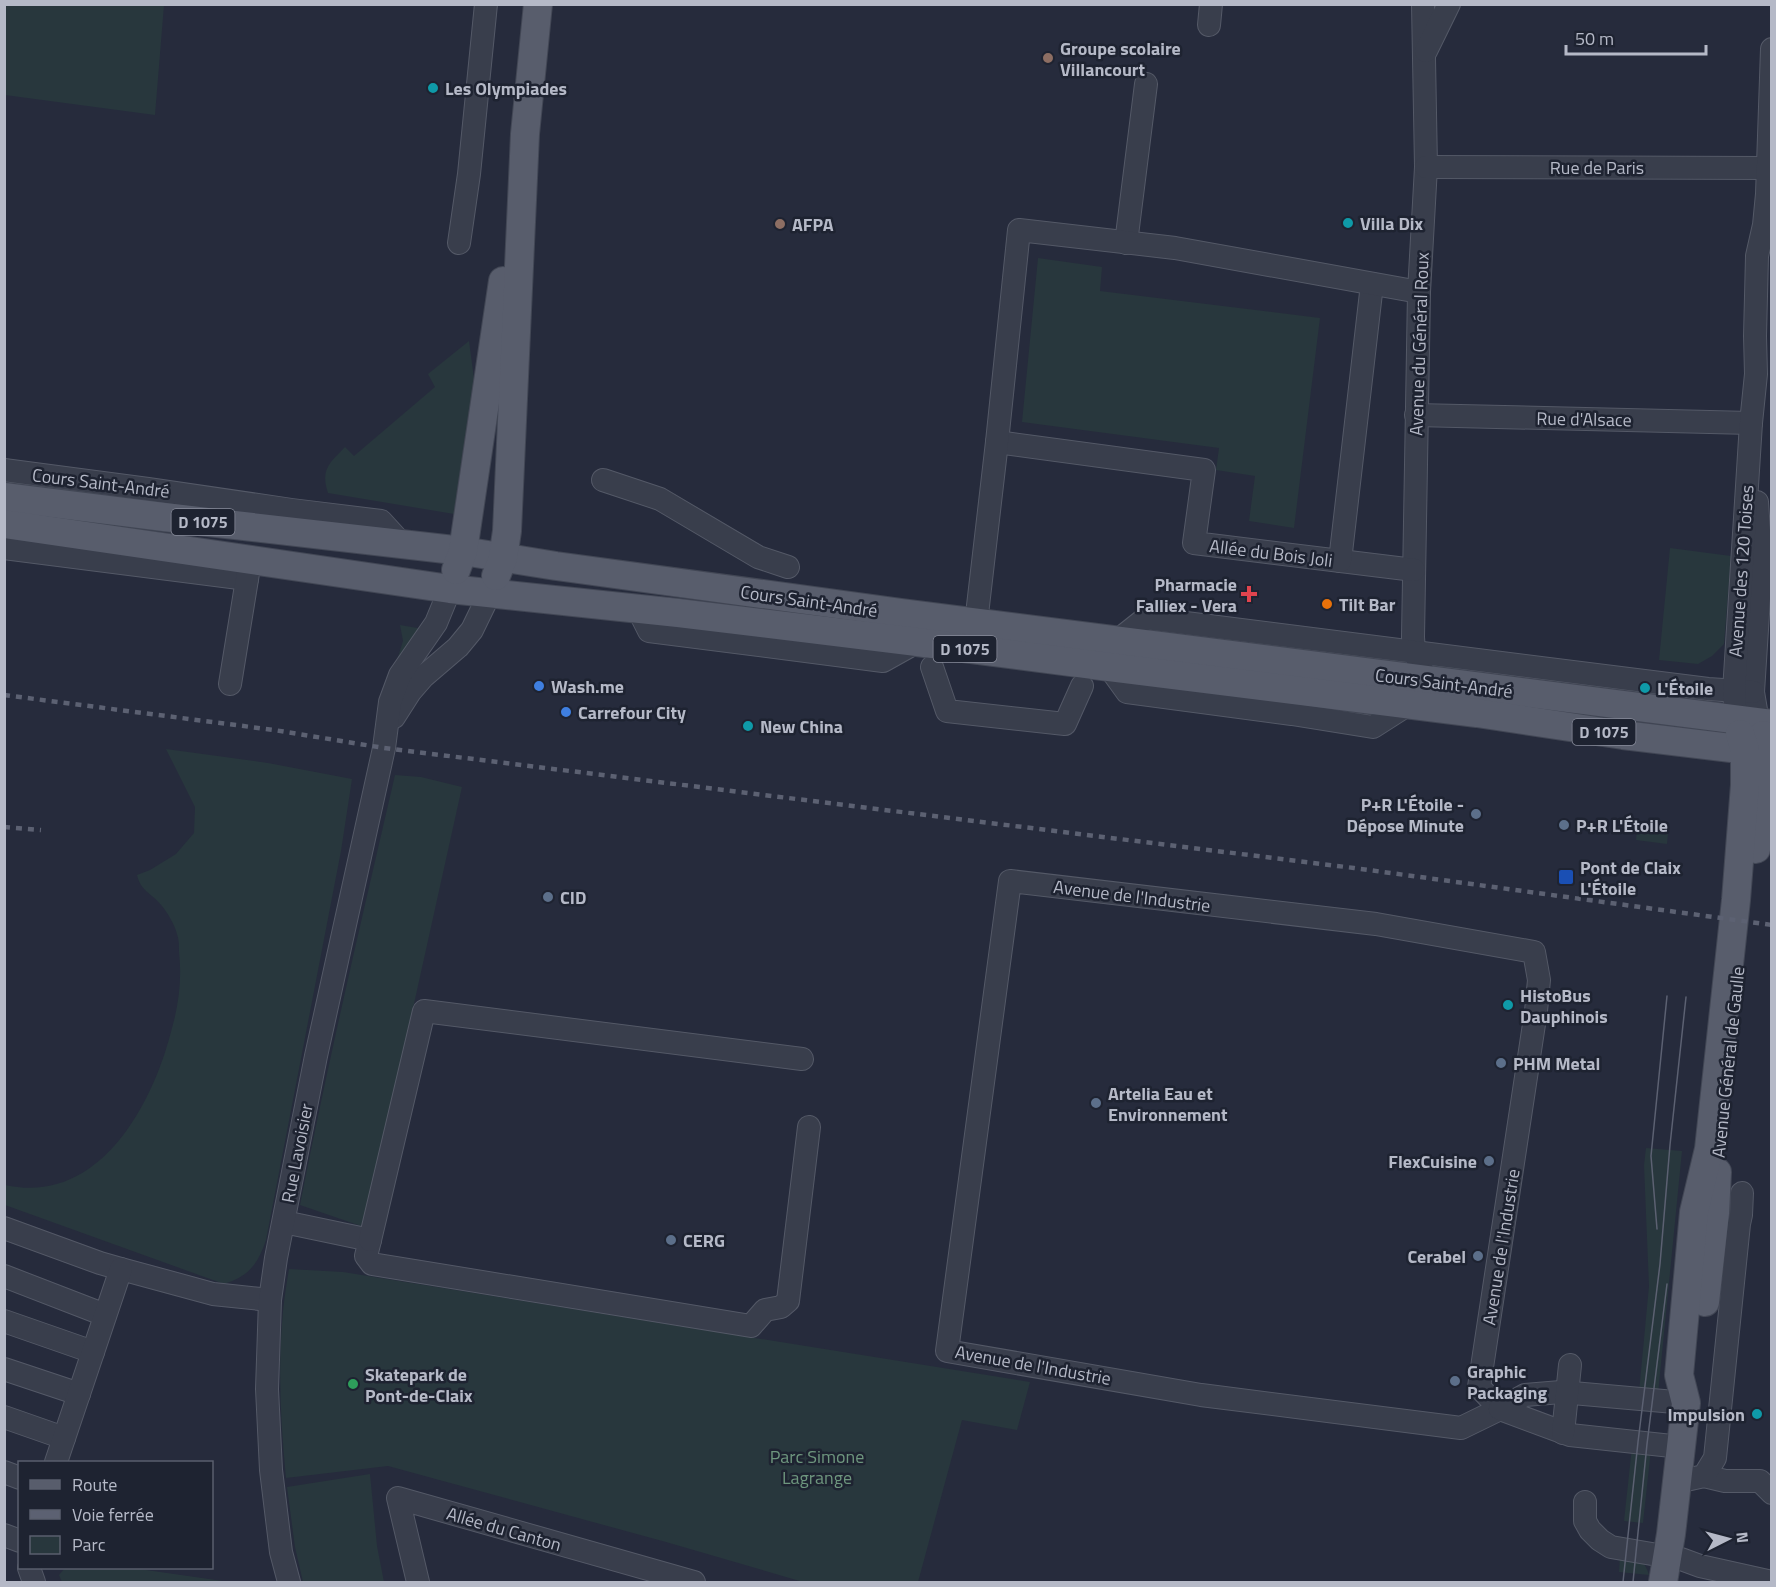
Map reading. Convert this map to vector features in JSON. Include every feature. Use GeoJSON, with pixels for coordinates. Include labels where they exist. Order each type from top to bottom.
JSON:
{"type":"FeatureCollection","features":[{"type":"Feature","properties":{"kind":"main road"},"geometry":{"type":"LineString","coordinates":[[450,590],[463,551],[525,134],[538,4]]}},
{"type":"Feature","properties":{"kind":"main road"},"geometry":{"type":"LineString","coordinates":[[489,595],[502,558],[507,531],[525,134]]}},
{"type":"Feature","properties":{"kind":"main road","name":"Cours Saint-André"},"geometry":{"type":"LineString","coordinates":[[4,496],[164,517],[463,551],[784,598],[976,623],[1113,654],[1324,694],[1762,752]]}},
{"type":"Feature","properties":{"kind":"main road","name":"Cours Saint-André"},"geometry":{"type":"LineString","coordinates":[[4,524],[248,569],[489,595],[643,620],[917,642],[1113,654],[1427,681],[1755,722]]}},
{"type":"Feature","properties":{"kind":"main road","name":"Avenue Général de Gaulle"},"geometry":{"type":"LineString","coordinates":[[1666,1569],[1691,1479],[1681,1447],[1686,1403],[1679,1374],[1694,1212],[1720,1188],[1709,1149],[1736,900],[1745,785],[1762,752],[1755,722]]}},
{"type":"Feature","properties":{"kind":"street"},"geometry":{"type":"LineString","coordinates":[[459,243],[469,174],[486,4]]}},
{"type":"Feature","properties":{"kind":"street","name":"Avenue du Général Roux"},"geometry":{"type":"LineString","coordinates":[[1423,4],[1426,167],[1419,292],[1414,651],[1427,681]]}},
{"type":"Feature","properties":{"kind":"street"},"geometry":{"type":"LineString","coordinates":[[1424,55],[1449,4]]}},
{"type":"Feature","properties":{"kind":"street","name":"Avenue des 120 Toises"},"geometry":{"type":"LineString","coordinates":[[1755,722],[1744,691],[1751,423],[1756,374],[1763,360],[1757,256],[1769,194],[1767,168],[1772,49]]}},
{"type":"Feature","properties":{"kind":"street"},"geometry":{"type":"LineString","coordinates":[[1126,243],[1146,84]]}},
{"type":"Feature","properties":{"kind":"street","name":"Rue de Paris"},"geometry":{"type":"LineString","coordinates":[[1426,167],[1767,168]]}},
{"type":"Feature","properties":{"kind":"street"},"geometry":{"type":"LineString","coordinates":[[976,623],[998,442],[1019,230],[1175,249],[1419,292]]}},
{"type":"Feature","properties":{"kind":"street"},"geometry":{"type":"LineString","coordinates":[[1340,561],[1372,284]]}},
{"type":"Feature","properties":{"kind":"street","name":"Rue d'Alsace"},"geometry":{"type":"LineString","coordinates":[[1416,415],[1751,423]]}},
{"type":"Feature","properties":{"kind":"street","name":"Allée du Bois Joli"},"geometry":{"type":"LineString","coordinates":[[998,442],[1204,470],[1194,543],[1414,570]]}},
{"type":"Feature","properties":{"kind":"street","name":"Cours Saint-André"},"geometry":{"type":"LineString","coordinates":[[4,470],[149,480],[381,521],[402,544]]}},
{"type":"Feature","properties":{"kind":"street"},"geometry":{"type":"LineString","coordinates":[[149,480],[164,517]]}},
{"type":"Feature","properties":{"kind":"street"},"geometry":{"type":"LineString","coordinates":[[603,480],[660,499],[758,557],[788,563],[784,598]]}},
{"type":"Feature","properties":{"kind":"street","name":"Cours Saint-André"},"geometry":{"type":"LineString","coordinates":[[4,548],[248,569]]}},
{"type":"Feature","properties":{"kind":"street"},"geometry":{"type":"LineString","coordinates":[[230,684],[248,569]]}},
{"type":"Feature","properties":{"kind":"street","name":"Rue Lavoisier"},"geometry":{"type":"LineString","coordinates":[[289,1582],[281,1552],[271,1470],[267,1389],[270,1300],[316,1056],[384,748],[390,702],[400,675],[436,623],[450,590]]}},
{"type":"Feature","properties":{"kind":"street","name":"Rue Lavoisier"},"geometry":{"type":"LineString","coordinates":[[387,728],[423,676],[458,647],[472,630],[489,595]]}},
{"type":"Feature","properties":{"kind":"street","name":"Cours Saint-André"},"geometry":{"type":"LineString","coordinates":[[1409,704],[1373,727],[1127,692],[1113,654],[1146,618],[1744,691]]}},
{"type":"Feature","properties":{"kind":"street"},"geometry":{"type":"LineString","coordinates":[[932,667],[947,711],[1065,724],[1082,686]]}},
{"type":"Feature","properties":{"kind":"street"},"geometry":{"type":"LineString","coordinates":[[1292,714],[1324,694]]}},
{"type":"Feature","properties":{"kind":"street","name":"Avenue de l'Industrie"},"geometry":{"type":"LineString","coordinates":[[1010,881],[1376,924],[1534,952],[1539,980],[1536,1011],[1479,1387],[1500,1409],[1461,1428],[1201,1395],[947,1351],[1010,881]]}},
{"type":"Feature","properties":{"kind":"street"},"geometry":{"type":"LineString","coordinates":[[802,1059],[424,1011],[366,1256],[372,1263],[751,1326],[765,1310],[781,1308],[788,1301],[809,1127]]}},
{"type":"Feature","properties":{"kind":"street"},"geometry":{"type":"LineString","coordinates":[[1691,1479],[1715,1458],[1741,1215],[1720,1188]]}},
{"type":"Feature","properties":{"kind":"street"},"geometry":{"type":"LineString","coordinates":[[284,1221],[370,1240]]}},
{"type":"Feature","properties":{"kind":"street"},"geometry":{"type":"LineString","coordinates":[[4,1228],[100,1263],[213,1294],[270,1300]]}},
{"type":"Feature","properties":{"kind":"street"},"geometry":{"type":"LineString","coordinates":[[56,1461],[121,1269]]}},
{"type":"Feature","properties":{"kind":"street"},"geometry":{"type":"LineString","coordinates":[[4,1276],[105,1315]]}},
{"type":"Feature","properties":{"kind":"street"},"geometry":{"type":"LineString","coordinates":[[4,1321],[93,1352]]}},
{"type":"Feature","properties":{"kind":"street"},"geometry":{"type":"LineString","coordinates":[[1563,1433],[1570,1365]]}},
{"type":"Feature","properties":{"kind":"street"},"geometry":{"type":"LineString","coordinates":[[4,1369],[79,1394]]}},
{"type":"Feature","properties":{"kind":"street"},"geometry":{"type":"LineString","coordinates":[[1500,1409],[1525,1395],[1567,1392],[1686,1403]]}},
{"type":"Feature","properties":{"kind":"street"},"geometry":{"type":"LineString","coordinates":[[1500,1409],[1563,1433],[1681,1447]]}},
{"type":"Feature","properties":{"kind":"street"},"geometry":{"type":"LineString","coordinates":[[4,1417],[64,1438]]}},
{"type":"Feature","properties":{"kind":"street"},"geometry":{"type":"LineString","coordinates":[[1691,1479],[1760,1481],[1772,1493]]}},
{"type":"Feature","properties":{"kind":"street","name":"Allée du Canton"},"geometry":{"type":"LineString","coordinates":[[418,1582],[398,1498],[694,1582]]}},
{"type":"Feature","properties":{"kind":"street"},"geometry":{"type":"LineString","coordinates":[[1585,1502],[1585,1521],[1590,1530],[1600,1540],[1615,1548],[1666,1569],[1681,1559],[1700,1566],[1772,1582]]}},
{"type":"Feature","properties":{"kind":"green space"},"geometry":{"type":"Polygon","coordinates":[[[5,5],[164,5],[155,115],[5,95],[5,5]]]}},
{"type":"Feature","properties":{"kind":"green space"},"geometry":{"type":"Polygon","coordinates":[[[1038,258],[1102,267],[1100,291],[1320,318],[1294,528],[1249,521],[1255,476],[1216,470],[1219,448],[1022,422],[1038,258]]]}},
{"type":"Feature","properties":{"kind":"green space"},"geometry":{"type":"Polygon","coordinates":[[[469,341],[475,386],[454,514],[328,493],[326,472],[345,447],[354,456],[435,387],[428,374],[469,341]]]}},
{"type":"Feature","properties":{"kind":"green space"},"geometry":{"type":"Polygon","coordinates":[[[1670,548],[1731,556],[1724,644],[1712,656],[1698,664],[1659,660],[1670,548]]]}},
{"type":"Feature","properties":{"kind":"green space"},"geometry":{"type":"Polygon","coordinates":[[[400,625],[423,629],[397,660],[403,641],[400,625]]]}},
{"type":"Feature","properties":{"kind":"green space"},"geometry":{"type":"Polygon","coordinates":[[[166,749],[268,763],[352,779],[341,851],[266,1240],[260,1256],[251,1268],[240,1277],[224,1284],[5,1205],[5,1185],[38,1187],[68,1180],[94,1165],[117,1143],[136,1117],[163,1058],[178,1000],[179,940],[168,915],[144,889],[137,875],[176,854],[194,833],[195,807],[166,749]]]}},
{"type":"Feature","properties":{"kind":"green space"},"geometry":{"type":"Polygon","coordinates":[[[395,775],[421,777],[462,787],[373,1189],[361,1226],[300,1205],[395,775]]]}},
{"type":"Feature","properties":{"kind":"green space"},"geometry":{"type":"Polygon","coordinates":[[[1637,830],[1668,833],[1667,844],[1636,840],[1637,830]]]}},
{"type":"Feature","properties":{"kind":"green space"},"geometry":{"type":"Polygon","coordinates":[[[1646,1148],[1682,1151],[1658,1394],[1639,1392],[1649,1286],[1644,1165],[1646,1148]]]}},
{"type":"Feature","properties":{"kind":"green space","name":"Parc Simone Lagrange"},"geometry":{"type":"Polygon","coordinates":[[[289,1269],[343,1272],[1030,1382],[1017,1430],[962,1420],[918,1582],[803,1582],[388,1466],[286,1478],[281,1421],[280,1363],[283,1310],[289,1269]]]}},
{"type":"Feature","properties":{"kind":"green space"},"geometry":{"type":"Polygon","coordinates":[[[1632,1447],[1651,1449],[1643,1523],[1624,1521],[1632,1447]]]}},
{"type":"Feature","properties":{"kind":"green space"},"geometry":{"type":"Polygon","coordinates":[[[370,1474],[377,1546],[384,1582],[303,1582],[295,1547],[287,1487],[370,1474]]]}},
{"type":"Feature","properties":{"kind":"green space"},"geometry":{"type":"Polygon","coordinates":[[[1620,1555],[1642,1562],[1649,1575],[1619,1572],[1620,1555]]]}},
{"type":"Feature","properties":{"kind":"green space"},"geometry":{"type":"Polygon","coordinates":[[[64,1569],[139,1569],[230,1582],[62,1582],[59,1575],[64,1569]]]}},
{"type":"Feature","properties":{"kind":"tram line"},"geometry":{"type":"LineString","coordinates":[[1657,1229],[1651,1156],[1667,996]]}},
{"type":"Feature","properties":{"kind":"tram line"},"geometry":{"type":"LineString","coordinates":[[1623,1582],[1660,1264],[1686,997]]}},
{"type":"Feature","properties":{"kind":"tram line"},"geometry":{"type":"LineString","coordinates":[[1633,1582],[1667,1284]]}},
{"type":"Feature","properties":{"kind":"railway"},"geometry":{"type":"LineString","coordinates":[[4,695],[274,730],[384,748],[1354,868],[1772,925]]}},
{"type":"Feature","properties":{"kind":"railway"},"geometry":{"type":"LineString","coordinates":[[4,827],[41,830]]}},
{"type":"Feature","properties":{"kind":"place","name":"Groupe scolaire Villancourt"},"geometry":{"type":"Point","coordinates":[1048,58]}},
{"type":"Feature","properties":{"kind":"place","name":"Les Olympiades"},"geometry":{"type":"Point","coordinates":[433,88]}},
{"type":"Feature","properties":{"kind":"place","name":"Villa Dix"},"geometry":{"type":"Point","coordinates":[1348,223]}},
{"type":"Feature","properties":{"kind":"place","name":"AFPA"},"geometry":{"type":"Point","coordinates":[780,224]}},
{"type":"Feature","properties":{"kind":"place","name":"Pharmacie Falliex - Vera"},"geometry":{"type":"Point","coordinates":[1249,594]}},
{"type":"Feature","properties":{"kind":"place","name":"Tilt Bar"},"geometry":{"type":"Point","coordinates":[1327,604]}},
{"type":"Feature","properties":{"kind":"place","name":"Wash.me"},"geometry":{"type":"Point","coordinates":[539,686]}},
{"type":"Feature","properties":{"kind":"place","name":"L'Étoile"},"geometry":{"type":"Point","coordinates":[1645,688]}},
{"type":"Feature","properties":{"kind":"place","name":"Carrefour City"},"geometry":{"type":"Point","coordinates":[566,712]}},
{"type":"Feature","properties":{"kind":"place","name":"New China"},"geometry":{"type":"Point","coordinates":[748,726]}},
{"type":"Feature","properties":{"kind":"place","name":"P+R L'Étoile - Dépose Minute"},"geometry":{"type":"Point","coordinates":[1476,814]}},
{"type":"Feature","properties":{"kind":"place","name":"P+R L'Étoile"},"geometry":{"type":"Point","coordinates":[1564,825]}},
{"type":"Feature","properties":{"kind":"place","name":"Pont de Claix L'Étoile"},"geometry":{"type":"Point","coordinates":[1566,877]}},
{"type":"Feature","properties":{"kind":"place","name":"CID"},"geometry":{"type":"Point","coordinates":[548,897]}},
{"type":"Feature","properties":{"kind":"place","name":"HistoBus Dauphinois"},"geometry":{"type":"Point","coordinates":[1508,1005]}},
{"type":"Feature","properties":{"kind":"place","name":"PHM Metal"},"geometry":{"type":"Point","coordinates":[1501,1063]}},
{"type":"Feature","properties":{"kind":"place","name":"Artelia Eau et Environnement"},"geometry":{"type":"Point","coordinates":[1096,1103]}},
{"type":"Feature","properties":{"kind":"place","name":"FlexCuisine"},"geometry":{"type":"Point","coordinates":[1489,1161]}},
{"type":"Feature","properties":{"kind":"place","name":"CERG"},"geometry":{"type":"Point","coordinates":[671,1240]}},
{"type":"Feature","properties":{"kind":"place","name":"Cerabel"},"geometry":{"type":"Point","coordinates":[1478,1256]}},
{"type":"Feature","properties":{"kind":"place","name":"Graphic Packaging"},"geometry":{"type":"Point","coordinates":[1455,1381]}},
{"type":"Feature","properties":{"kind":"place","name":"Skatepark de Pont-de-Claix"},"geometry":{"type":"Point","coordinates":[353,1384]}},
{"type":"Feature","properties":{"kind":"place","name":"Impulsion"},"geometry":{"type":"Point","coordinates":[1757,1414]}}]}
